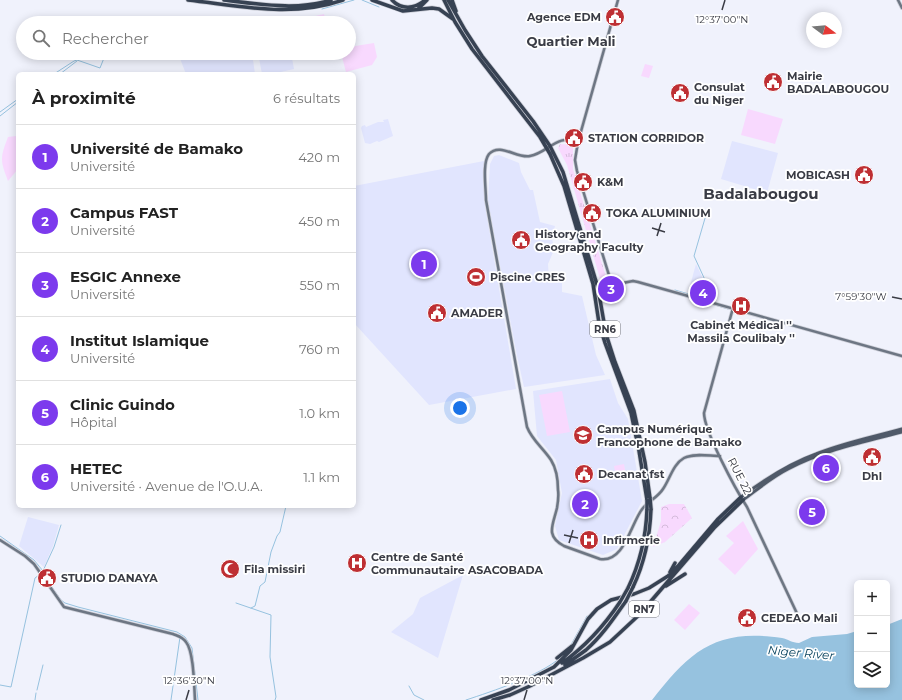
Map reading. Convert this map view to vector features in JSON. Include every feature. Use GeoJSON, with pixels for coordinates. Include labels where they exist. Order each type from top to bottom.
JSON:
{"type":"FeatureCollection","features":[{"type":"Feature","properties":{"kind":"highway"},"geometry":{"type":"LineString","coordinates":[[188,0],[282,10],[311,8],[343,0]]}},
{"type":"Feature","properties":{"kind":"highway"},"geometry":{"type":"LineString","coordinates":[[224,0],[287,6],[328,1]]}},
{"type":"Feature","properties":{"kind":"highway"},"geometry":{"type":"LineString","coordinates":[[372,0],[402,11],[432,8],[439,9],[454,20]]}},
{"type":"Feature","properties":{"kind":"highway"},"geometry":{"type":"LineString","coordinates":[[392,0],[399,6],[405,8],[417,6],[426,0]]}},
{"type":"Feature","properties":{"kind":"highway"},"geometry":{"type":"LineString","coordinates":[[418,9],[426,0]]}},
{"type":"Feature","properties":{"kind":"highway","name":"RN6"},"geometry":{"type":"LineString","coordinates":[[444,0],[454,20],[472,49],[548,147]]}},
{"type":"Feature","properties":{"kind":"highway"},"geometry":{"type":"LineString","coordinates":[[448,0],[462,25]]}},
{"type":"Feature","properties":{"kind":"highway"},"geometry":{"type":"LineString","coordinates":[[452,0],[462,25]]}},
{"type":"Feature","properties":{"kind":"highway","name":"RN6"},"geometry":{"type":"LineString","coordinates":[[462,25],[482,56],[533,121],[563,172],[598,288],[606,334],[634,411],[642,447],[649,498],[650,529],[644,560],[626,601],[614,618],[586,650],[559,670]]}},
{"type":"Feature","properties":{"kind":"highway","name":"RN7"},"geometry":{"type":"LineString","coordinates":[[554,667],[568,654],[588,619],[597,609],[611,600],[634,594],[649,588],[668,576],[718,519],[742,499]]}},
{"type":"Feature","properties":{"kind":"highway","name":"RN7"},"geometry":{"type":"LineString","coordinates":[[559,670],[583,658],[613,639],[639,615],[714,528],[742,499]]}},
{"type":"Feature","properties":{"kind":"highway","name":"RN6"},"geometry":{"type":"LineString","coordinates":[[554,667],[579,650],[590,640],[607,621],[620,602],[628,588],[640,560],[649,509]]}},
{"type":"Feature","properties":{"kind":"highway"},"geometry":{"type":"LineString","coordinates":[[668,576],[675,562]]}},
{"type":"Feature","properties":{"kind":"highway"},"geometry":{"type":"LineString","coordinates":[[664,587],[686,574]]}},
{"type":"Feature","properties":{"kind":"highway"},"geometry":{"type":"LineString","coordinates":[[557,658],[576,642]]}},
{"type":"Feature","properties":{"kind":"highway"},"geometry":{"type":"LineString","coordinates":[[481,700],[498,698],[554,667]]}},
{"type":"Feature","properties":{"kind":"highway"},"geometry":{"type":"LineString","coordinates":[[493,700],[519,691],[559,670]]}},
{"type":"Feature","properties":{"kind":"main road","name":"RN7"},"geometry":{"type":"LineString","coordinates":[[742,499],[762,482],[788,467],[816,454],[902,429]]}},
{"type":"Feature","properties":{"kind":"main road","name":"RN7"},"geometry":{"type":"LineString","coordinates":[[742,499],[771,479],[815,456],[902,432]]}},
{"type":"Feature","properties":{"kind":"street"},"geometry":{"type":"LineString","coordinates":[[618,0],[578,142],[575,160],[577,171],[612,285],[634,281],[902,356]]}},
{"type":"Feature","properties":{"kind":"street"},"geometry":{"type":"LineString","coordinates":[[898,0],[902,8]]}},
{"type":"Feature","properties":{"kind":"street"},"geometry":{"type":"LineString","coordinates":[[578,142],[571,139],[559,141],[529,157],[521,157],[504,150],[495,150],[487,159],[485,172],[486,200],[527,427],[534,441],[551,460],[555,468],[558,495],[551,530],[554,538],[558,543],[564,546],[600,559],[604,560],[612,558],[619,552],[643,508],[659,495],[676,465],[681,460],[691,456],[720,456]]}},
{"type":"Feature","properties":{"kind":"street","name":"RUE 22"},"geometry":{"type":"LineString","coordinates":[[733,308],[704,413],[705,422],[801,622]]}},
{"type":"Feature","properties":{"kind":"street"},"geometry":{"type":"LineString","coordinates":[[0,540],[25,556],[34,564],[64,607],[173,634],[183,639],[189,646],[191,655],[195,700]]}},
{"type":"Feature","properties":{"kind":"shaded area"},"geometry":{"type":"Polygon","coordinates":[[[181,60],[253,60],[255,72],[185,72],[181,60]]]}},
{"type":"Feature","properties":{"kind":"shaded area"},"geometry":{"type":"Polygon","coordinates":[[[259,60],[292,60],[294,69],[281,72],[262,72],[259,60]]]}},
{"type":"Feature","properties":{"kind":"shaded area"},"geometry":{"type":"Polygon","coordinates":[[[388,119],[393,136],[379,142],[377,141],[370,144],[365,143],[361,128],[362,126],[365,125],[366,127],[378,122],[384,122],[383,120],[388,119]]]}},
{"type":"Feature","properties":{"kind":"shaded area"},"geometry":{"type":"Polygon","coordinates":[[[732,141],[778,153],[767,193],[721,179],[732,141]]]}},
{"type":"Feature","properties":{"kind":"shaded area"},"geometry":{"type":"Polygon","coordinates":[[[499,155],[519,163],[521,172],[530,190],[533,190],[540,222],[555,226],[552,238],[554,250],[548,264],[549,280],[562,283],[562,292],[582,296],[596,355],[605,375],[524,387],[488,201],[490,164],[494,156],[499,155]]]}},
{"type":"Feature","properties":{"kind":"shaded area"},"geometry":{"type":"Polygon","coordinates":[[[484,161],[485,205],[516,389],[429,405],[356,325],[356,186],[484,161]]]}},
{"type":"Feature","properties":{"kind":"shaded area"},"geometry":{"type":"Polygon","coordinates":[[[696,264],[710,293],[708,298],[688,293],[696,264]]]}},
{"type":"Feature","properties":{"kind":"shaded area"},"geometry":{"type":"Polygon","coordinates":[[[610,379],[618,403],[628,419],[642,501],[617,549],[603,555],[559,540],[555,526],[562,493],[556,460],[537,436],[533,391],[610,379]]]}},
{"type":"Feature","properties":{"kind":"shaded area"},"geometry":{"type":"Polygon","coordinates":[[[28,517],[59,525],[53,546],[44,567],[19,546],[28,517]]]}},
{"type":"Feature","properties":{"kind":"shaded area"},"geometry":{"type":"Polygon","coordinates":[[[463,575],[438,658],[391,632],[413,614],[420,598],[463,575]]]}},
{"type":"Feature","properties":{"kind":"green space"},"geometry":{"type":"Polygon","coordinates":[[[374,43],[377,57],[372,65],[346,72],[343,60],[356,60],[356,46],[374,43]]]}},
{"type":"Feature","properties":{"kind":"green space"},"geometry":{"type":"Polygon","coordinates":[[[645,64],[653,66],[649,78],[641,76],[645,64]]]}},
{"type":"Feature","properties":{"kind":"green space"},"geometry":{"type":"Polygon","coordinates":[[[748,109],[783,119],[775,144],[741,135],[748,109]]]}},
{"type":"Feature","properties":{"kind":"green space"},"geometry":{"type":"Polygon","coordinates":[[[16,136],[16,171],[8,181],[2,163],[2,155],[8,137],[16,136]]]}},
{"type":"Feature","properties":{"kind":"green space"},"geometry":{"type":"Polygon","coordinates":[[[560,144],[572,145],[573,147],[573,169],[608,283],[601,285],[567,165],[558,148],[560,144]]]}},
{"type":"Feature","properties":{"kind":"green space"},"geometry":{"type":"Polygon","coordinates":[[[562,391],[570,432],[547,436],[539,395],[562,391]]]}},
{"type":"Feature","properties":{"kind":"green space"},"geometry":{"type":"Polygon","coordinates":[[[624,464],[626,475],[616,477],[614,466],[624,464]]]}},
{"type":"Feature","properties":{"kind":"green space"},"geometry":{"type":"Polygon","coordinates":[[[669,504],[684,504],[692,518],[665,542],[653,547],[661,521],[661,507],[669,504]]]}},
{"type":"Feature","properties":{"kind":"green space"},"geometry":{"type":"Polygon","coordinates":[[[743,521],[758,549],[735,575],[718,559],[734,543],[726,536],[743,521]]]}},
{"type":"Feature","properties":{"kind":"green space"},"geometry":{"type":"Polygon","coordinates":[[[689,604],[700,613],[685,630],[674,620],[689,604]]]}},
{"type":"Feature","properties":{"kind":"water","name":"Niger River"},"geometry":{"type":"Polygon","coordinates":[[[902,619],[902,700],[652,700],[679,668],[692,656],[706,647],[722,640],[739,637],[759,636],[782,638],[799,643],[812,637],[847,634],[854,632],[854,688],[890,688],[890,624],[902,619]]]}},
{"type":"Feature","properties":{"kind":"waterway"},"geometry":{"type":"LineString","coordinates":[[322,9],[354,0]]}},
{"type":"Feature","properties":{"kind":"waterway"},"geometry":{"type":"LineString","coordinates":[[362,0],[379,7]]}},
{"type":"Feature","properties":{"kind":"waterway"},"geometry":{"type":"LineString","coordinates":[[57,72],[77,60]]}},
{"type":"Feature","properties":{"kind":"waterway"},"geometry":{"type":"LineString","coordinates":[[77,60],[100,68],[103,60]]}},
{"type":"Feature","properties":{"kind":"waterway"},"geometry":{"type":"LineString","coordinates":[[63,72],[77,61]]}},
{"type":"Feature","properties":{"kind":"waterway"},"geometry":{"type":"LineString","coordinates":[[0,112],[16,100]]}},
{"type":"Feature","properties":{"kind":"waterway"},"geometry":{"type":"LineString","coordinates":[[0,116],[16,104]]}},
{"type":"Feature","properties":{"kind":"waterway"},"geometry":{"type":"LineString","coordinates":[[675,290],[709,300],[711,293],[694,256],[708,208]]}},
{"type":"Feature","properties":{"kind":"waterway"},"geometry":{"type":"LineString","coordinates":[[674,293],[690,298]]}},
{"type":"Feature","properties":{"kind":"waterway"},"geometry":{"type":"LineString","coordinates":[[695,299],[728,309]]}},
{"type":"Feature","properties":{"kind":"waterway"},"geometry":{"type":"LineString","coordinates":[[251,608],[255,606],[260,586],[265,582],[271,552],[280,532],[286,508]]}},
{"type":"Feature","properties":{"kind":"waterway"},"geometry":{"type":"LineString","coordinates":[[61,525],[54,547],[42,573],[61,600],[65,603],[78,607],[177,632],[185,637],[192,648],[198,700]]}},
{"type":"Feature","properties":{"kind":"waterway"},"geometry":{"type":"LineString","coordinates":[[0,536],[34,560],[43,571]]}},
{"type":"Feature","properties":{"kind":"waterway"},"geometry":{"type":"LineString","coordinates":[[0,685],[11,687],[35,578],[39,575]]}},
{"type":"Feature","properties":{"kind":"waterway"},"geometry":{"type":"LineString","coordinates":[[236,603],[271,615],[270,657],[276,697],[275,700]]}},
{"type":"Feature","properties":{"kind":"waterway"},"geometry":{"type":"LineString","coordinates":[[566,649],[572,643],[587,616]]}},
{"type":"Feature","properties":{"kind":"waterway"},"geometry":{"type":"LineString","coordinates":[[171,700],[180,637]]}},
{"type":"Feature","properties":{"kind":"waterway"},"geometry":{"type":"LineString","coordinates":[[466,700],[502,688],[528,677],[551,665],[560,658]]}},
{"type":"Feature","properties":{"kind":"waterway"},"geometry":{"type":"LineString","coordinates":[[37,690],[43,665]]}},
{"type":"Feature","properties":{"kind":"waterway"},"geometry":{"type":"LineString","coordinates":[[409,686],[414,695],[424,700]]}},
{"type":"Feature","properties":{"kind":"waterway"},"geometry":{"type":"LineString","coordinates":[[35,700],[36,693]]}},
{"type":"Feature","properties":{"kind":"place","name":"Agence EDM"},"geometry":{"type":"Point","coordinates":[615,17]}},
{"type":"Feature","properties":{"kind":"place","name":"Mairie BADALABOUGOU"},"geometry":{"type":"Point","coordinates":[773,82]}},
{"type":"Feature","properties":{"kind":"place","name":"Consulat du Niger"},"geometry":{"type":"Point","coordinates":[680,93]}},
{"type":"Feature","properties":{"kind":"place","name":"STATION CORRIDOR"},"geometry":{"type":"Point","coordinates":[574,138]}},
{"type":"Feature","properties":{"kind":"place","name":"MOBICASH"},"geometry":{"type":"Point","coordinates":[864,175]}},
{"type":"Feature","properties":{"kind":"place","name":"K&M"},"geometry":{"type":"Point","coordinates":[583,182]}},
{"type":"Feature","properties":{"kind":"place","name":"TOKA ALUMINIUM"},"geometry":{"type":"Point","coordinates":[592,213]}},
{"type":"Feature","properties":{"kind":"place","name":"History and Geography Faculty"},"geometry":{"type":"Point","coordinates":[521,240]}},
{"type":"Feature","properties":{"kind":"place","name":"Université de Bamako"},"geometry":{"type":"Point","coordinates":[424,264]}},
{"type":"Feature","properties":{"kind":"place","name":"Piscine CRES"},"geometry":{"type":"Point","coordinates":[476,277]}},
{"type":"Feature","properties":{"kind":"place","name":"ESGIC Annexe"},"geometry":{"type":"Point","coordinates":[611,289]}},
{"type":"Feature","properties":{"kind":"place","name":"Institut Islamique"},"geometry":{"type":"Point","coordinates":[703,293]}},
{"type":"Feature","properties":{"kind":"place","name":"Cabinet Médical '' Massila Coulibaly ''"},"geometry":{"type":"Point","coordinates":[741,306]}},
{"type":"Feature","properties":{"kind":"place","name":"AMADER"},"geometry":{"type":"Point","coordinates":[437,313]}},
{"type":"Feature","properties":{"kind":"place","name":"Campus Numérique Francophone de Bamako"},"geometry":{"type":"Point","coordinates":[583,435]}},
{"type":"Feature","properties":{"kind":"place","name":"Dhl"},"geometry":{"type":"Point","coordinates":[872,457]}},
{"type":"Feature","properties":{"kind":"place","name":"HETEC"},"geometry":{"type":"Point","coordinates":[826,468]}},
{"type":"Feature","properties":{"kind":"place","name":"Decanat fst"},"geometry":{"type":"Point","coordinates":[584,474]}},
{"type":"Feature","properties":{"kind":"place","name":"Campus FAST"},"geometry":{"type":"Point","coordinates":[585,504]}},
{"type":"Feature","properties":{"kind":"place","name":"Clinic Guindo"},"geometry":{"type":"Point","coordinates":[812,512]}},
{"type":"Feature","properties":{"kind":"place","name":"Infirmerie"},"geometry":{"type":"Point","coordinates":[589,540]}},
{"type":"Feature","properties":{"kind":"place","name":"Centre de Santé Communautaire ASACOBADA"},"geometry":{"type":"Point","coordinates":[357,563]}},
{"type":"Feature","properties":{"kind":"place","name":"Fila missiri"},"geometry":{"type":"Point","coordinates":[230,569]}},
{"type":"Feature","properties":{"kind":"place","name":"STUDIO DANAYA"},"geometry":{"type":"Point","coordinates":[47,578]}},
{"type":"Feature","properties":{"kind":"place","name":"CEDEAO Mali"},"geometry":{"type":"Point","coordinates":[747,618]}},
{"type":"Feature","properties":{"kind":"district","name":"Quartier Mali"},"geometry":{"type":"Point","coordinates":[571,41]}},
{"type":"Feature","properties":{"kind":"district","name":"Badalabougou"},"geometry":{"type":"Point","coordinates":[761,194]}}]}
